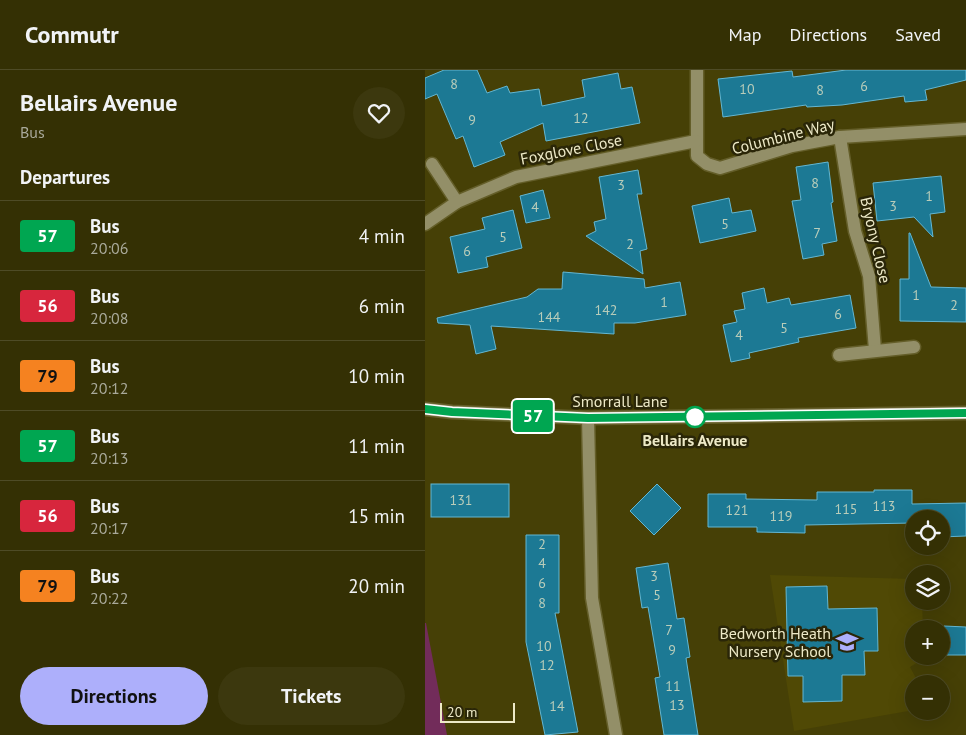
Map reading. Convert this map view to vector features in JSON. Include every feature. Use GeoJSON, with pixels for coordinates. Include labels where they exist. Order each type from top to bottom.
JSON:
{"type":"FeatureCollection","features":[{"type":"Feature","properties":{"kind":"street","name":"Columbine Way"},"geometry":{"type":"LineString","coordinates":[[697,70],[697,156],[707,164],[721,168],[792,146],[839,137],[966,129]]}},
{"type":"Feature","properties":{"kind":"street","name":"Bryony Close"},"geometry":{"type":"LineString","coordinates":[[839,137],[855,231],[869,276],[875,350]]}},
{"type":"Feature","properties":{"kind":"street","name":"Foxglove Close"},"geometry":{"type":"LineString","coordinates":[[425,224],[457,202],[516,177],[696,141]]}},
{"type":"Feature","properties":{"kind":"street"},"geometry":{"type":"LineString","coordinates":[[432,164],[457,202]]}},
{"type":"Feature","properties":{"kind":"street"},"geometry":{"type":"LineString","coordinates":[[839,355],[914,347]]}},
{"type":"Feature","properties":{"kind":"street","name":"Smorrall Lane"},"geometry":{"type":"LineString","coordinates":[[425,409],[452,412],[588,418],[966,413]]}},
{"type":"Feature","properties":{"kind":"street"},"geometry":{"type":"LineString","coordinates":[[588,418],[592,598],[616,735]]}},
{"type":"Feature","properties":{"kind":"shaded area","name":"Bedworth Heath Nursery School"},"geometry":{"type":"Polygon","coordinates":[[[770,575],[905,579],[905,610],[922,610],[923,620],[905,620],[905,665],[913,665],[910,667],[914,675],[905,675],[905,712],[794,731],[770,575]]]}},
{"type":"Feature","properties":{"kind":"shaded area"},"geometry":{"type":"Polygon","coordinates":[[[426,623],[447,735],[425,735],[426,623]]]}},
{"type":"Feature","properties":{"kind":"building"},"geometry":{"type":"Polygon","coordinates":[[[444,70],[477,70],[487,93],[507,86],[510,93],[539,89],[542,106],[585,97],[582,80],[618,73],[621,89],[632,87],[640,123],[546,141],[543,123],[500,142],[505,155],[474,167],[463,136],[456,139],[437,94],[425,99],[425,78],[444,70]]]}},
{"type":"Feature","properties":{"kind":"building"},"geometry":{"type":"Polygon","coordinates":[[[846,70],[966,70],[966,80],[925,90],[927,100],[905,102],[904,96],[842,105],[807,107],[806,105],[723,117],[718,79],[792,71],[793,77],[846,70]]]}},
{"type":"Feature","properties":{"kind":"building"},"geometry":{"type":"Polygon","coordinates":[[[828,162],[833,202],[831,203],[837,241],[822,244],[824,255],[803,259],[792,201],[801,200],[796,167],[828,162]]]}},
{"type":"Feature","properties":{"kind":"building"},"geometry":{"type":"Polygon","coordinates":[[[638,170],[642,194],[637,194],[647,249],[640,251],[643,274],[586,236],[596,231],[594,222],[606,219],[599,177],[638,170]]]}},
{"type":"Feature","properties":{"kind":"building"},"geometry":{"type":"Polygon","coordinates":[[[941,176],[945,212],[930,214],[933,237],[914,217],[877,221],[873,183],[941,176]]]}},
{"type":"Feature","properties":{"kind":"building"},"geometry":{"type":"Polygon","coordinates":[[[543,190],[550,218],[526,223],[520,196],[543,190]]]}},
{"type":"Feature","properties":{"kind":"building"},"geometry":{"type":"Polygon","coordinates":[[[729,198],[732,213],[751,210],[756,231],[700,243],[692,206],[729,198]]]}},
{"type":"Feature","properties":{"kind":"building"},"geometry":{"type":"Polygon","coordinates":[[[513,210],[522,248],[486,257],[488,267],[458,273],[450,237],[485,229],[482,218],[513,210]]]}},
{"type":"Feature","properties":{"kind":"building"},"geometry":{"type":"Polygon","coordinates":[[[909,233],[931,287],[966,288],[966,322],[900,321],[900,279],[909,279],[909,233]]]}},
{"type":"Feature","properties":{"kind":"building"},"geometry":{"type":"Polygon","coordinates":[[[563,272],[644,279],[645,288],[680,282],[686,315],[635,323],[614,323],[614,334],[491,326],[496,349],[476,354],[470,325],[438,323],[437,318],[527,297],[538,289],[562,289],[563,272]]]}},
{"type":"Feature","properties":{"kind":"building"},"geometry":{"type":"Polygon","coordinates":[[[764,288],[767,303],[789,298],[791,305],[850,295],[856,328],[798,338],[799,342],[749,353],[750,358],[731,362],[723,325],[737,322],[734,311],[745,309],[742,293],[764,288]]]}},
{"type":"Feature","properties":{"kind":"building"},"geometry":{"type":"Polygon","coordinates":[[[431,484],[509,484],[509,517],[431,517],[431,484]]]}},
{"type":"Feature","properties":{"kind":"building"},"geometry":{"type":"Polygon","coordinates":[[[657,484],[681,508],[654,535],[630,511],[657,484]]]}},
{"type":"Feature","properties":{"kind":"building"},"geometry":{"type":"Polygon","coordinates":[[[874,490],[912,490],[912,504],[966,503],[966,536],[950,537],[950,510],[905,510],[905,523],[805,525],[805,533],[757,532],[757,527],[708,527],[708,494],[746,494],[746,499],[817,500],[817,492],[874,492],[874,490]]]}},
{"type":"Feature","properties":{"kind":"building"},"geometry":{"type":"Polygon","coordinates":[[[526,535],[559,535],[559,613],[555,613],[578,732],[545,735],[526,642],[526,535]]]}},
{"type":"Feature","properties":{"kind":"building"},"geometry":{"type":"Polygon","coordinates":[[[668,563],[677,619],[684,618],[690,657],[686,658],[698,735],[664,735],[655,678],[660,677],[648,607],[642,608],[636,568],[668,563]]]}},
{"type":"Feature","properties":{"kind":"building"},"geometry":{"type":"Polygon","coordinates":[[[827,586],[828,609],[877,608],[878,651],[864,651],[865,675],[842,675],[842,701],[803,702],[803,676],[788,676],[786,587],[827,586]]]}},
{"type":"Feature","properties":{"kind":"building"},"geometry":{"type":"Polygon","coordinates":[[[950,626],[966,627],[966,655],[950,655],[950,626]]]}},
{"type":"Feature","properties":{"kind":"bus line","name":"57"},"geometry":{"type":"LineString","coordinates":[[425,409],[452,412],[588,418],[966,413]]}},
{"type":"Feature","properties":{"kind":"place","name":"Bellairs Avenue"},"geometry":{"type":"Point","coordinates":[695,417]}},
{"type":"Feature","properties":{"kind":"place","name":"Bedworth Heath Nursery School"},"geometry":{"type":"Point","coordinates":[847,642]}}]}
